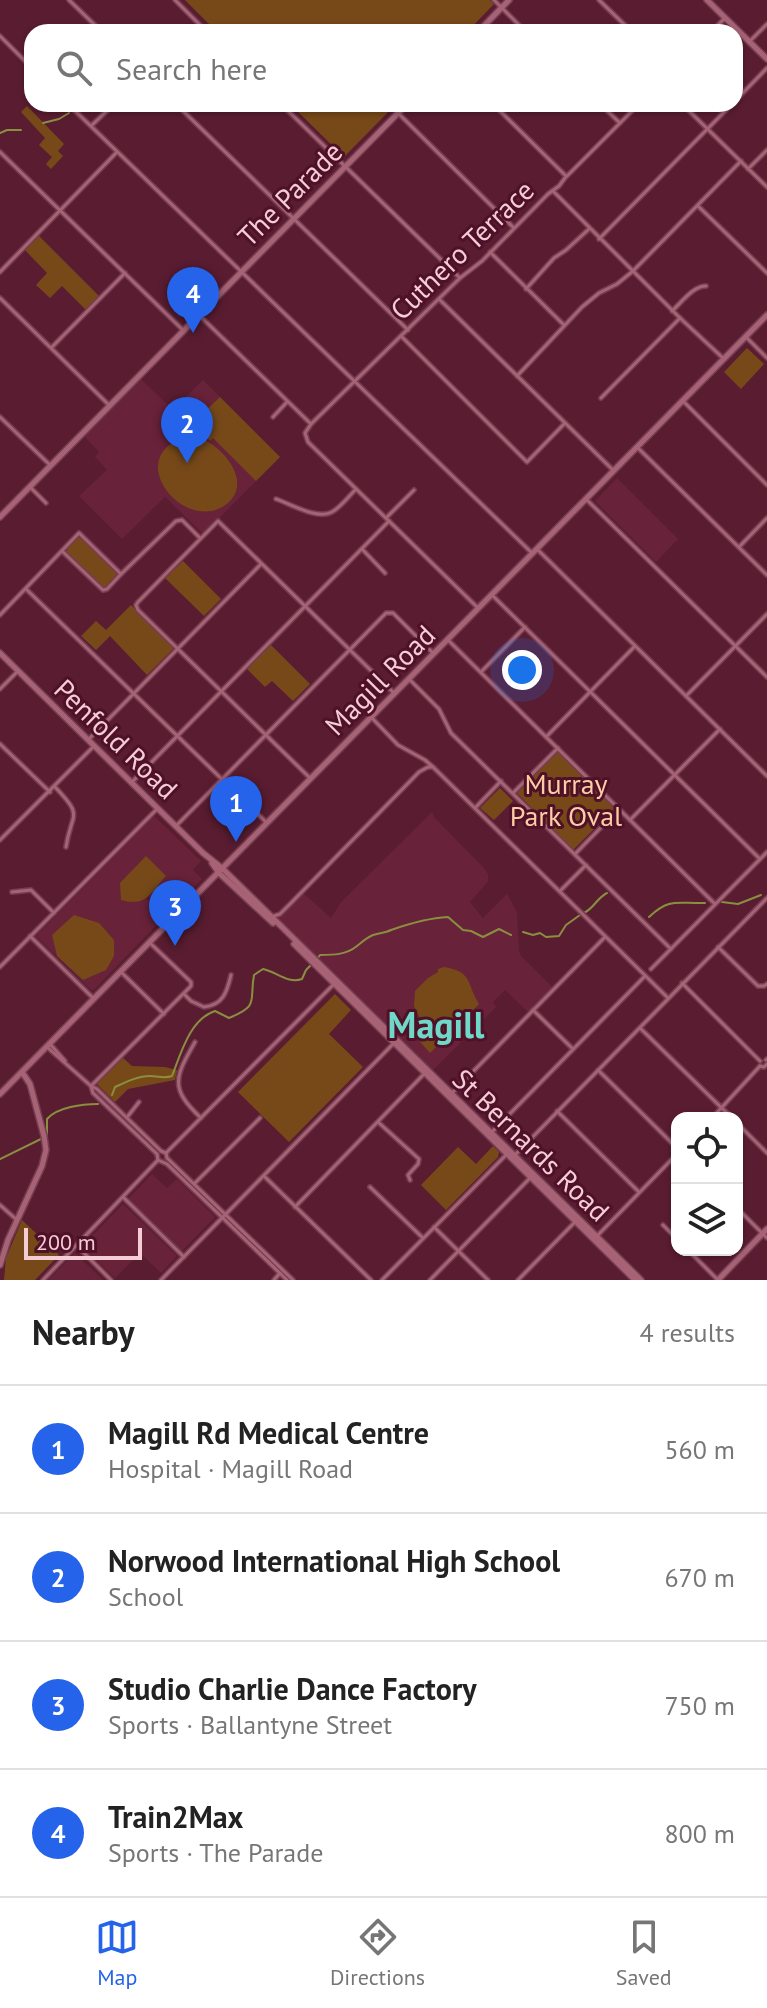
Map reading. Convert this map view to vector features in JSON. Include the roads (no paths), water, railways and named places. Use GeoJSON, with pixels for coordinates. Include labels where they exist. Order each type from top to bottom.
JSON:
{"type":"FeatureCollection","features":[{"type":"Feature","properties":{"kind":"main road"},"geometry":{"type":"LineString","coordinates":[[486,24],[509,0]]}},
{"type":"Feature","properties":{"kind":"main road"},"geometry":{"type":"LineString","coordinates":[[707,0],[731,24]]}},
{"type":"Feature","properties":{"kind":"main road"},"geometry":{"type":"LineString","coordinates":[[743,35],[767,59]]}},
{"type":"Feature","properties":{"kind":"main road","name":"The Parade"},"geometry":{"type":"LineString","coordinates":[[0,517],[398,113]]}},
{"type":"Feature","properties":{"kind":"main road","name":"Magill Road"},"geometry":{"type":"LineString","coordinates":[[0,1094],[767,315]]}},
{"type":"Feature","properties":{"kind":"main road","name":"Penfold Road"},"geometry":{"type":"LineString","coordinates":[[0,653],[221,871]]}},
{"type":"Feature","properties":{"kind":"main road","name":"St Bernards Road"},"geometry":{"type":"LineString","coordinates":[[221,871],[271,916],[320,968]]}},
{"type":"Feature","properties":{"kind":"main road","name":"St Bernards Road"},"geometry":{"type":"LineString","coordinates":[[221,871],[638,1280]]}},
{"type":"Feature","properties":{"kind":"main road"},"geometry":{"type":"LineString","coordinates":[[0,1265],[45,1157],[46,1144],[30,1084],[22,1072]]}},
{"type":"Feature","properties":{"kind":"main road"},"geometry":{"type":"LineString","coordinates":[[718,1280],[766,1234]]}},
{"type":"Feature","properties":{"kind":"street"},"geometry":{"type":"LineString","coordinates":[[69,0],[94,24]]}},
{"type":"Feature","properties":{"kind":"street"},"geometry":{"type":"LineString","coordinates":[[175,0],[197,24]]}},
{"type":"Feature","properties":{"kind":"street"},"geometry":{"type":"LineString","coordinates":[[494,0],[518,24]]}},
{"type":"Feature","properties":{"kind":"street"},"geometry":{"type":"LineString","coordinates":[[599,0],[624,24]]}},
{"type":"Feature","properties":{"kind":"street"},"geometry":{"type":"LineString","coordinates":[[719,24],[725,18]]}},
{"type":"Feature","properties":{"kind":"street"},"geometry":{"type":"LineString","coordinates":[[750,42],[767,24]]}},
{"type":"Feature","properties":{"kind":"street"},"geometry":{"type":"LineString","coordinates":[[0,36],[24,60]]}},
{"type":"Feature","properties":{"kind":"street"},"geometry":{"type":"LineString","coordinates":[[743,92],[767,68]]}},
{"type":"Feature","properties":{"kind":"street"},"geometry":{"type":"LineString","coordinates":[[76,112],[767,776]]}},
{"type":"Feature","properties":{"kind":"street"},"geometry":{"type":"LineString","coordinates":[[91,126],[106,112]]}},
{"type":"Feature","properties":{"kind":"street"},"geometry":{"type":"LineString","coordinates":[[184,112],[408,330]]}},
{"type":"Feature","properties":{"kind":"street"},"geometry":{"type":"LineString","coordinates":[[289,112],[460,278]]}},
{"type":"Feature","properties":{"kind":"street"},"geometry":{"type":"LineString","coordinates":[[501,112],[566,176]]}},
{"type":"Feature","properties":{"kind":"street"},"geometry":{"type":"LineString","coordinates":[[608,112],[620,123]]}},
{"type":"Feature","properties":{"kind":"street","name":"Cuthero Terrace"},"geometry":{"type":"LineString","coordinates":[[311,424],[631,112]]}},
{"type":"Feature","properties":{"kind":"street"},"geometry":{"type":"LineString","coordinates":[[690,112],[767,187]]}},
{"type":"Feature","properties":{"kind":"street"},"geometry":{"type":"LineString","coordinates":[[599,239],[723,112]]}},
{"type":"Feature","properties":{"kind":"street"},"geometry":{"type":"LineString","coordinates":[[398,113],[514,228]]}},
{"type":"Feature","properties":{"kind":"street"},"geometry":{"type":"LineString","coordinates":[[748,169],[767,150]]}},
{"type":"Feature","properties":{"kind":"street"},"geometry":{"type":"LineString","coordinates":[[0,152],[184,331]]}},
{"type":"Feature","properties":{"kind":"street"},"geometry":{"type":"LineString","coordinates":[[0,272],[117,152]]}},
{"type":"Feature","properties":{"kind":"street"},"geometry":{"type":"LineString","coordinates":[[517,376],[564,325],[599,293],[633,271],[741,161]]}},
{"type":"Feature","properties":{"kind":"street"},"geometry":{"type":"LineString","coordinates":[[553,191],[724,359]]}},
{"type":"Feature","properties":{"kind":"street"},"geometry":{"type":"LineString","coordinates":[[698,206],[767,273]]}},
{"type":"Feature","properties":{"kind":"street"},"geometry":{"type":"LineString","coordinates":[[526,289],[554,258],[589,229]]}},
{"type":"Feature","properties":{"kind":"street"},"geometry":{"type":"LineString","coordinates":[[490,252],[564,325]]}},
{"type":"Feature","properties":{"kind":"street"},"geometry":{"type":"LineString","coordinates":[[52,348],[125,273]]}},
{"type":"Feature","properties":{"kind":"street"},"geometry":{"type":"LineString","coordinates":[[672,311],[696,289],[706,286]]}},
{"type":"Feature","properties":{"kind":"street"},"geometry":{"type":"LineString","coordinates":[[0,298],[110,406]]}},
{"type":"Feature","properties":{"kind":"street"},"geometry":{"type":"LineString","coordinates":[[438,299],[614,471]]}},
{"type":"Feature","properties":{"kind":"street"},"geometry":{"type":"LineString","coordinates":[[199,315],[311,424],[305,433],[308,442],[479,608]]}},
{"type":"Feature","properties":{"kind":"street"},"geometry":{"type":"LineString","coordinates":[[601,398],[680,318]]}},
{"type":"Feature","properties":{"kind":"street"},"geometry":{"type":"LineString","coordinates":[[401,336],[527,462],[565,423]]}},
{"type":"Feature","properties":{"kind":"street"},"geometry":{"type":"LineString","coordinates":[[746,337],[767,358]]}},
{"type":"Feature","properties":{"kind":"street"},"geometry":{"type":"LineString","coordinates":[[683,401],[767,485]]}},
{"type":"Feature","properties":{"kind":"street"},"geometry":{"type":"LineString","coordinates":[[273,417],[287,402]]}},
{"type":"Feature","properties":{"kind":"street"},"geometry":{"type":"LineString","coordinates":[[0,417],[51,466]]}},
{"type":"Feature","properties":{"kind":"street"},"geometry":{"type":"LineString","coordinates":[[637,447],[767,575]]}},
{"type":"Feature","properties":{"kind":"street"},"geometry":{"type":"LineString","coordinates":[[30,487],[46,503]]}},
{"type":"Feature","properties":{"kind":"street"},"geometry":{"type":"LineString","coordinates":[[276,499],[316,513],[329,514],[356,489]]}},
{"type":"Feature","properties":{"kind":"street"},"geometry":{"type":"LineString","coordinates":[[132,782],[362,549],[414,490]]}},
{"type":"Feature","properties":{"kind":"street"},"geometry":{"type":"LineString","coordinates":[[586,499],[767,677]]}},
{"type":"Feature","properties":{"kind":"street"},"geometry":{"type":"LineString","coordinates":[[739,547],[767,518]]}},
{"type":"Feature","properties":{"kind":"street"},"geometry":{"type":"LineString","coordinates":[[62,551],[103,590],[176,521],[182,520],[200,538]]}},
{"type":"Feature","properties":{"kind":"street"},"geometry":{"type":"LineString","coordinates":[[309,777],[136,605],[200,538],[218,521],[395,694]]}},
{"type":"Feature","properties":{"kind":"street"},"geometry":{"type":"LineString","coordinates":[[0,615],[79,533],[121,574]]}},
{"type":"Feature","properties":{"kind":"street"},"geometry":{"type":"LineString","coordinates":[[362,549],[385,573]]}},
{"type":"Feature","properties":{"kind":"street"},"geometry":{"type":"LineString","coordinates":[[88,740],[261,564]]}},
{"type":"Feature","properties":{"kind":"street"},"geometry":{"type":"LineString","coordinates":[[26,589],[267,824]]}},
{"type":"Feature","properties":{"kind":"street"},"geometry":{"type":"LineString","coordinates":[[492,595],[760,859]]}},
{"type":"Feature","properties":{"kind":"street"},"geometry":{"type":"LineString","coordinates":[[176,826],[389,612],[434,654]]}},
{"type":"Feature","properties":{"kind":"street"},"geometry":{"type":"LineString","coordinates":[[686,696],[767,614]]}},
{"type":"Feature","properties":{"kind":"street"},"geometry":{"type":"LineString","coordinates":[[481,672],[525,627]]}},
{"type":"Feature","properties":{"kind":"street"},"geometry":{"type":"LineString","coordinates":[[448,640],[715,904]]}},
{"type":"Feature","properties":{"kind":"street"},"geometry":{"type":"LineString","coordinates":[[546,737],[635,646]]}},
{"type":"Feature","properties":{"kind":"street"},"geometry":{"type":"LineString","coordinates":[[0,689],[18,671]]}},
{"type":"Feature","properties":{"kind":"street"},"geometry":{"type":"LineString","coordinates":[[409,679],[439,709],[451,733],[671,949]]}},
{"type":"Feature","properties":{"kind":"street"},"geometry":{"type":"LineString","coordinates":[[371,718],[398,745],[433,767],[668,998]]}},
{"type":"Feature","properties":{"kind":"street"},"geometry":{"type":"LineString","coordinates":[[630,820],[720,729]]}},
{"type":"Feature","properties":{"kind":"street"},"geometry":{"type":"LineString","coordinates":[[0,744],[50,792]]}},
{"type":"Feature","properties":{"kind":"street"},"geometry":{"type":"LineString","coordinates":[[1,836],[50,792],[94,746]]}},
{"type":"Feature","properties":{"kind":"street"},"geometry":{"type":"LineString","coordinates":[[513,793],[558,748]]}},
{"type":"Feature","properties":{"kind":"street"},"geometry":{"type":"LineString","coordinates":[[419,772],[423,765],[422,758]]}},
{"type":"Feature","properties":{"kind":"street"},"geometry":{"type":"LineString","coordinates":[[278,923],[280,914],[419,772],[433,767]]}},
{"type":"Feature","properties":{"kind":"street"},"geometry":{"type":"LineString","coordinates":[[475,808],[501,781]]}},
{"type":"Feature","properties":{"kind":"street"},"geometry":{"type":"LineString","coordinates":[[55,787],[75,815],[66,847]]}},
{"type":"Feature","properties":{"kind":"street"},"geometry":{"type":"LineString","coordinates":[[0,967],[158,808]]}},
{"type":"Feature","properties":{"kind":"street"},"geometry":{"type":"LineString","coordinates":[[575,854],[619,809]]}},
{"type":"Feature","properties":{"kind":"street"},"geometry":{"type":"LineString","coordinates":[[651,969],[767,852]]}},
{"type":"Feature","properties":{"kind":"street"},"geometry":{"type":"LineString","coordinates":[[559,892],[586,865]]}},
{"type":"Feature","properties":{"kind":"street"},"geometry":{"type":"LineString","coordinates":[[12,892],[31,890],[54,913]]}},
{"type":"Feature","properties":{"kind":"street"},"geometry":{"type":"LineString","coordinates":[[382,1280],[557,1111],[767,898]]}},
{"type":"Feature","properties":{"kind":"street"},"geometry":{"type":"LineString","coordinates":[[271,916],[280,914]]}},
{"type":"Feature","properties":{"kind":"street"},"geometry":{"type":"LineString","coordinates":[[30,936],[94,999]]}},
{"type":"Feature","properties":{"kind":"street"},"geometry":{"type":"LineString","coordinates":[[450,1095],[605,937]]}},
{"type":"Feature","properties":{"kind":"street"},"geometry":{"type":"LineString","coordinates":[[91,1086],[190,988],[191,982],[150,943]]}},
{"type":"Feature","properties":{"kind":"street"},"geometry":{"type":"LineString","coordinates":[[718,947],[758,986],[767,984]]}},
{"type":"Feature","properties":{"kind":"street"},"geometry":{"type":"LineString","coordinates":[[121,972],[164,1014]]}},
{"type":"Feature","properties":{"kind":"street"},"geometry":{"type":"LineString","coordinates":[[184,994],[204,1007],[219,1003],[225,997],[231,975]]}},
{"type":"Feature","properties":{"kind":"street"},"geometry":{"type":"LineString","coordinates":[[490,1134],[645,976]]}},
{"type":"Feature","properties":{"kind":"street"},"geometry":{"type":"LineString","coordinates":[[43,1280],[335,982]]}},
{"type":"Feature","properties":{"kind":"street"},"geometry":{"type":"LineString","coordinates":[[682,983],[765,1063],[718,1112]]}},
{"type":"Feature","properties":{"kind":"street"},"geometry":{"type":"LineString","coordinates":[[533,1010],[573,1049]]}},
{"type":"Feature","properties":{"kind":"street"},"geometry":{"type":"LineString","coordinates":[[639,1028],[726,1112]]}},
{"type":"Feature","properties":{"kind":"street"},"geometry":{"type":"LineString","coordinates":[[195,1042],[177,1078],[187,1104],[201,1118]]}},
{"type":"Feature","properties":{"kind":"street"},"geometry":{"type":"LineString","coordinates":[[161,1280],[395,1042]]}},
{"type":"Feature","properties":{"kind":"street"},"geometry":{"type":"LineString","coordinates":[[48,1046],[127,1117],[287,1280]]}},
{"type":"Feature","properties":{"kind":"street"},"geometry":{"type":"LineString","coordinates":[[598,1070],[671,1142]]}},
{"type":"Feature","properties":{"kind":"street"},"geometry":{"type":"LineString","coordinates":[[295,1207],[426,1072]]}},
{"type":"Feature","properties":{"kind":"street"},"geometry":{"type":"LineString","coordinates":[[91,1086],[93,1093],[195,1184],[204,1196]]}},
{"type":"Feature","properties":{"kind":"street"},"geometry":{"type":"LineString","coordinates":[[123,1121],[139,1102]]}},
{"type":"Feature","properties":{"kind":"street"},"geometry":{"type":"LineString","coordinates":[[557,1111],[639,1192]]}},
{"type":"Feature","properties":{"kind":"street"},"geometry":{"type":"LineString","coordinates":[[195,1184],[260,1118]]}},
{"type":"Feature","properties":{"kind":"street"},"geometry":{"type":"LineString","coordinates":[[378,1122],[419,1159],[408,1175],[410,1180]]}},
{"type":"Feature","properties":{"kind":"street"},"geometry":{"type":"LineString","coordinates":[[743,1129],[767,1153]]}},
{"type":"Feature","properties":{"kind":"street"},"geometry":{"type":"LineString","coordinates":[[594,1238],[671,1160]]}},
{"type":"Feature","properties":{"kind":"street"},"geometry":{"type":"LineString","coordinates":[[263,1176],[371,1280]]}},
{"type":"Feature","properties":{"kind":"street"},"geometry":{"type":"LineString","coordinates":[[430,1280],[532,1176]]}},
{"type":"Feature","properties":{"kind":"street"},"geometry":{"type":"LineString","coordinates":[[370,1187],[423,1238]]}},
{"type":"Feature","properties":{"kind":"street"},"geometry":{"type":"LineString","coordinates":[[124,1197],[184,1257]]}},
{"type":"Feature","properties":{"kind":"street"},"geometry":{"type":"LineString","coordinates":[[0,1205],[17,1220]]}},
{"type":"Feature","properties":{"kind":"street"},"geometry":{"type":"LineString","coordinates":[[743,1213],[766,1234]]}},
{"type":"Feature","properties":{"kind":"street"},"geometry":{"type":"LineString","coordinates":[[224,1216],[293,1280]]}},
{"type":"Feature","properties":{"kind":"street"},"geometry":{"type":"LineString","coordinates":[[518,1280],[577,1220]]}},
{"type":"Feature","properties":{"kind":"street"},"geometry":{"type":"LineString","coordinates":[[663,1225],[671,1233]]}},
{"type":"Feature","properties":{"kind":"street"},"geometry":{"type":"LineString","coordinates":[[434,1227],[488,1280]]}},
{"type":"Feature","properties":{"kind":"street"},"geometry":{"type":"LineString","coordinates":[[76,1246],[111,1280]]}},
{"type":"Feature","properties":{"kind":"street"},"geometry":{"type":"LineString","coordinates":[[694,1256],[718,1280]]}},
{"type":"Feature","properties":{"kind":"street"},"geometry":{"type":"LineString","coordinates":[[274,1280],[280,1273]]}},
{"type":"Feature","properties":{"kind":"waterway"},"geometry":{"type":"LineString","coordinates":[[43,123],[69,113]]}},
{"type":"Feature","properties":{"kind":"waterway"},"geometry":{"type":"LineString","coordinates":[[0,133],[21,130]]}},
{"type":"Feature","properties":{"kind":"waterway"},"geometry":{"type":"LineString","coordinates":[[584,913],[607,893]]}},
{"type":"Feature","properties":{"kind":"waterway"},"geometry":{"type":"LineString","coordinates":[[722,902],[738,904],[761,895]]}},
{"type":"Feature","properties":{"kind":"waterway"},"geometry":{"type":"LineString","coordinates":[[649,917],[669,904],[705,903]]}},
{"type":"Feature","properties":{"kind":"waterway"},"geometry":{"type":"LineString","coordinates":[[523,932],[533,935],[540,933],[546,937],[559,936],[566,925],[580,915]]}},
{"type":"Feature","properties":{"kind":"waterway"},"geometry":{"type":"LineString","coordinates":[[317,959],[320,955],[335,955],[353,949],[373,935],[420,921],[448,917],[463,930],[483,937],[499,929],[511,935]]}},
{"type":"Feature","properties":{"kind":"waterway"},"geometry":{"type":"LineString","coordinates":[[112,1095],[115,1087],[137,1078],[172,1076],[199,1021],[215,1011],[229,1018],[245,1010],[251,1002],[254,975],[263,969],[297,980],[302,979],[311,965]]}},
{"type":"Feature","properties":{"kind":"waterway"},"geometry":{"type":"LineString","coordinates":[[0,1159],[47,1136],[47,1119],[51,1115],[64,1109],[98,1104]]}},
{"type":"Feature","properties":{"kind":"place","name":"Train2Max"},"geometry":{"type":"Point","coordinates":[193,333]}},
{"type":"Feature","properties":{"kind":"place","name":"Norwood International High School"},"geometry":{"type":"Point","coordinates":[187,463]}},
{"type":"Feature","properties":{"kind":"place","name":"Magill Rd Medical Centre"},"geometry":{"type":"Point","coordinates":[236,842]}},
{"type":"Feature","properties":{"kind":"place","name":"Studio Charlie Dance Factory"},"geometry":{"type":"Point","coordinates":[175,946]}},
{"type":"Feature","properties":{"kind":"district","name":"Magill"},"geometry":{"type":"Point","coordinates":[436,1025]}},
{"type":"Feature","properties":{"kind":"park label","name":"Murray Park Oval"},"geometry":{"type":"Point","coordinates":[566,800]}}]}
